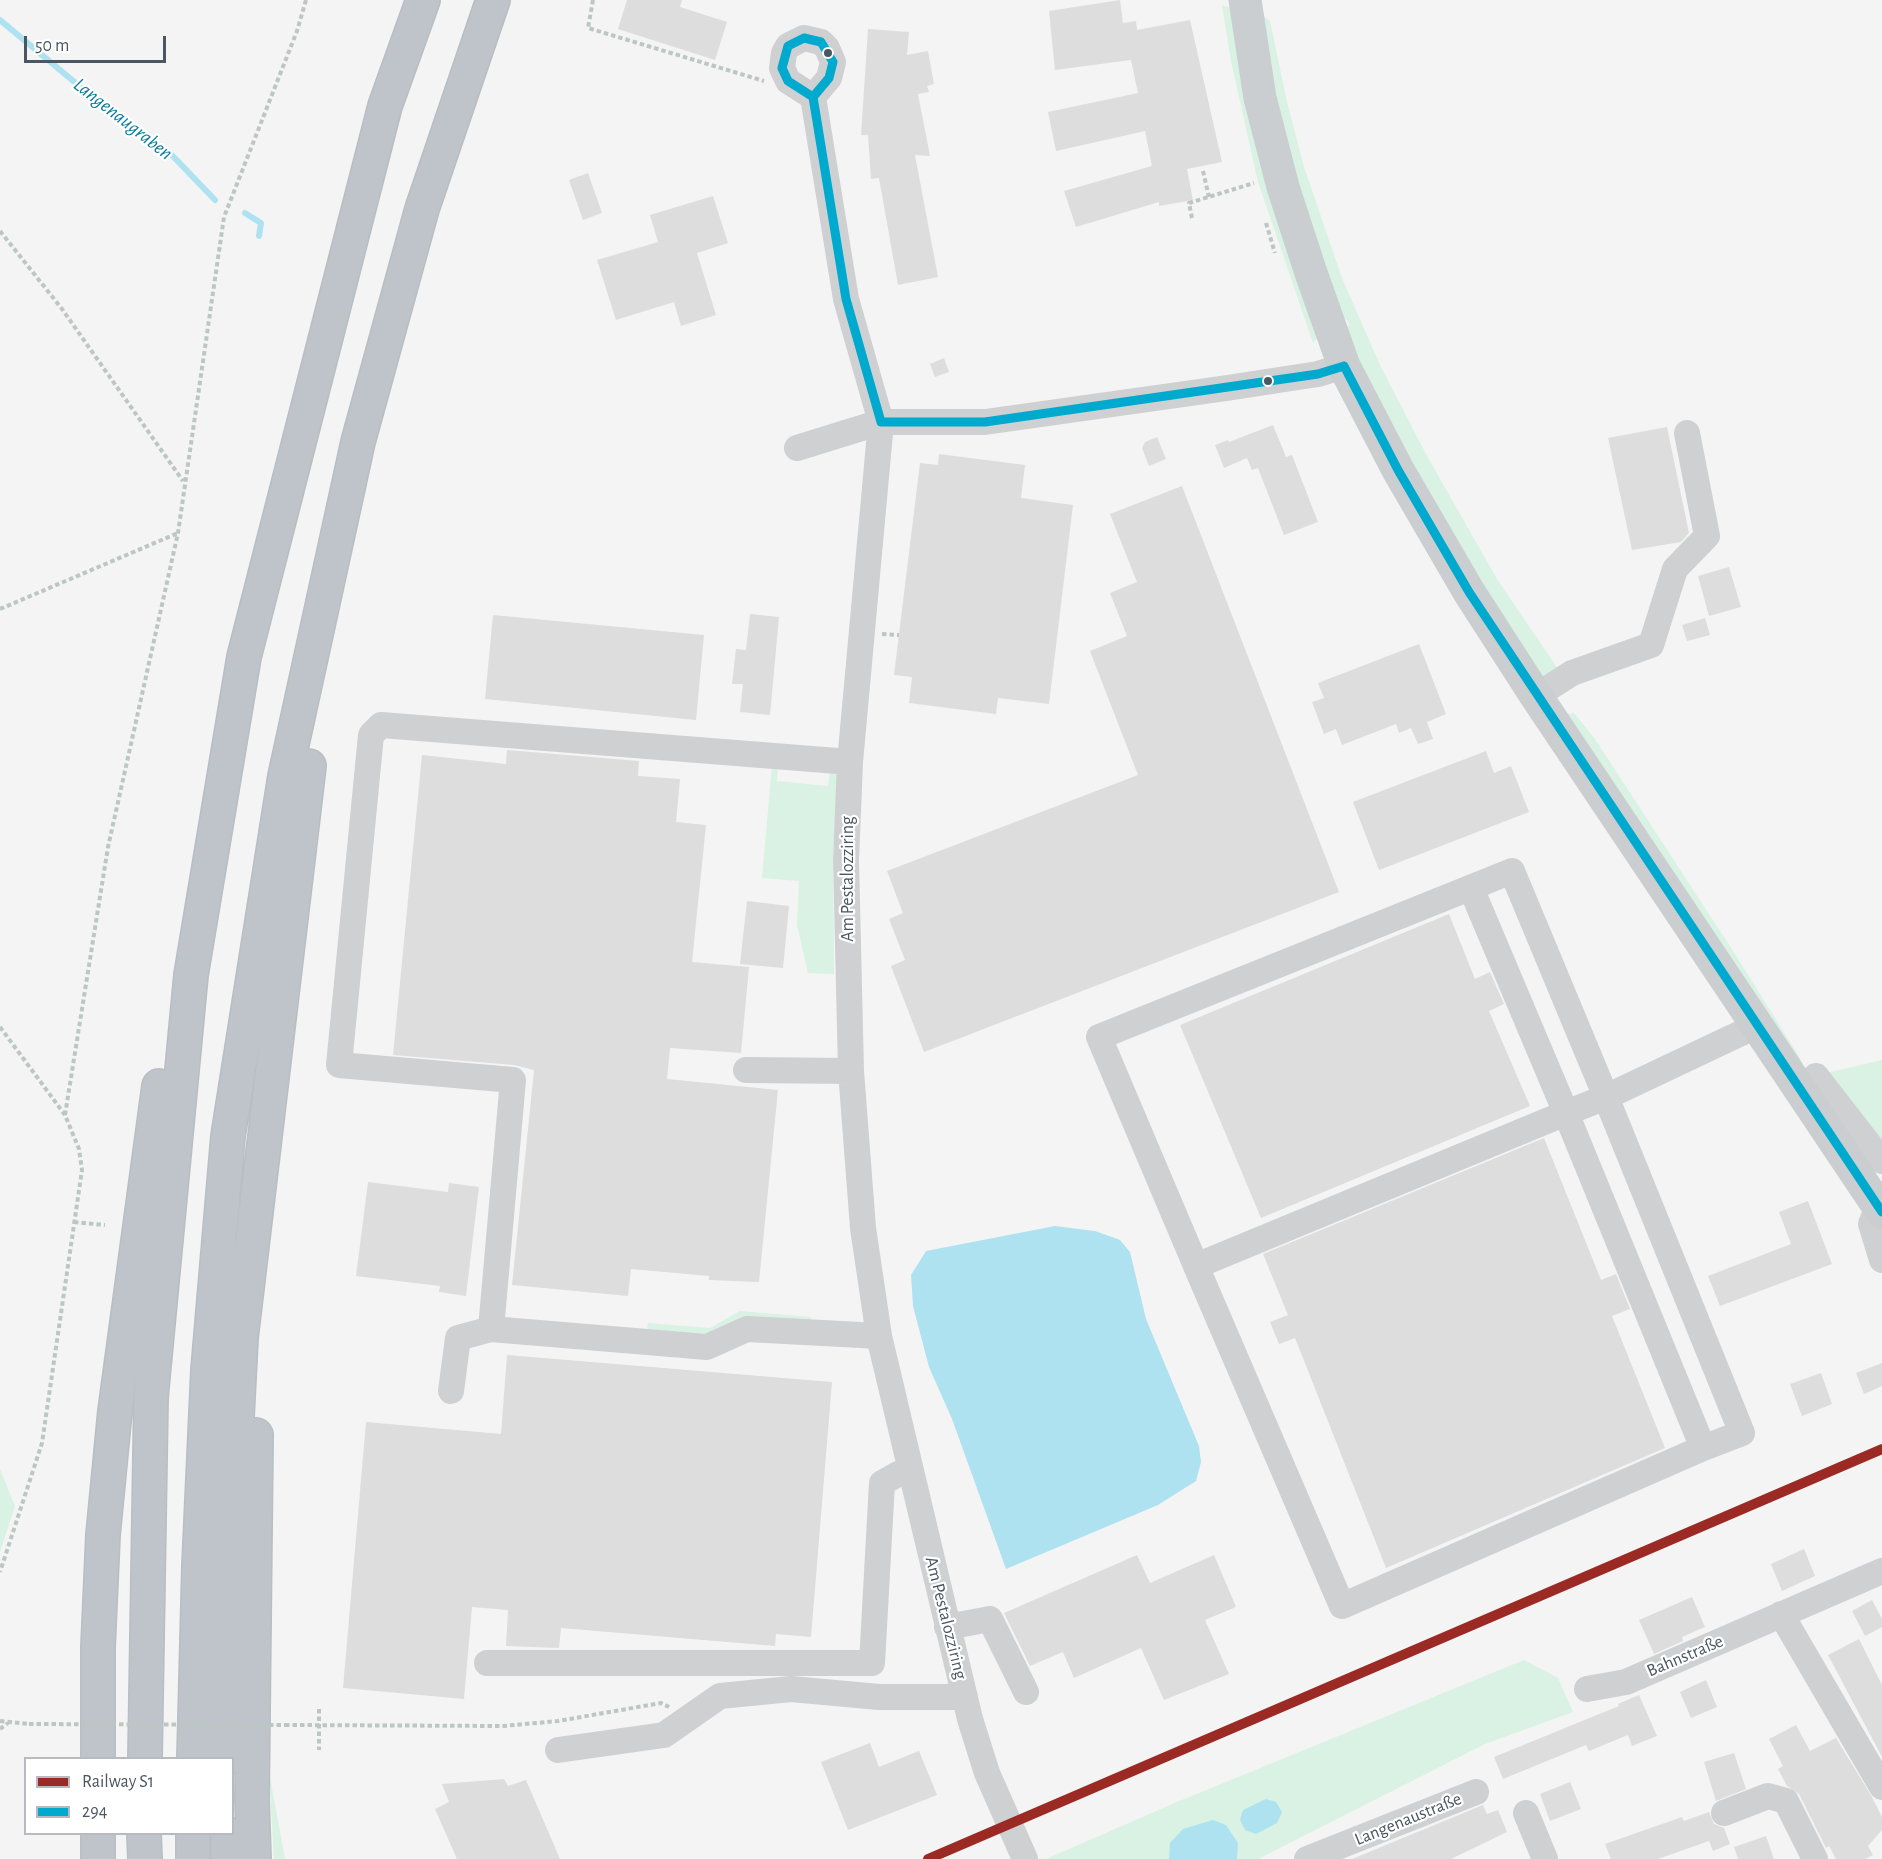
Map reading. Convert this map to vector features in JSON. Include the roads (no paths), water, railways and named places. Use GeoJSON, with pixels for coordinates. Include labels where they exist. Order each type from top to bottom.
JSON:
{"type":"FeatureCollection","features":[{"type":"Feature","properties":{"kind":"highway"},"geometry":{"type":"LineString","coordinates":[[145,1757],[151,1397],[191,975],[244,657],[385,106],[423,0]]}},
{"type":"Feature","properties":{"kind":"highway"},"geometry":{"type":"LineString","coordinates":[[194,1757],[199,1566],[208,1370],[228,1136],[285,776],[358,442],[422,209],[493,0]]}},
{"type":"Feature","properties":{"kind":"highway"},"geometry":{"type":"LineString","coordinates":[[227,1757],[226,1630],[241,1338],[256,1196],[310,757],[347,571],[357,495],[358,442]]}},
{"type":"Feature","properties":{"kind":"highway"},"geometry":{"type":"LineString","coordinates":[[98,1757],[98,1647],[103,1535],[115,1411],[164,1051],[191,975]]}},
{"type":"Feature","properties":{"kind":"highway"},"geometry":{"type":"LineString","coordinates":[[254,1859],[252,1800],[257,1468],[255,1374],[258,1292],[256,1196]]}},
{"type":"Feature","properties":{"kind":"highway"},"geometry":{"type":"LineString","coordinates":[[98,1835],[98,1859]]}},
{"type":"Feature","properties":{"kind":"highway"},"geometry":{"type":"LineString","coordinates":[[144,1835],[145,1859]]}},
{"type":"Feature","properties":{"kind":"highway"},"geometry":{"type":"LineString","coordinates":[[193,1835],[193,1859]]}},
{"type":"Feature","properties":{"kind":"highway"},"geometry":{"type":"LineString","coordinates":[[228,1835],[228,1859]]}},
{"type":"Feature","properties":{"kind":"main road"},"geometry":{"type":"LineString","coordinates":[[1245,0],[1260,98],[1282,187],[1344,366],[1398,470],[1469,592],[1536,696],[1880,1210]]}},
{"type":"Feature","properties":{"kind":"street"},"geometry":{"type":"LineString","coordinates":[[804,38],[821,42],[831,54],[832,70],[813,98],[788,81],[782,68],[784,53],[788,46],[804,38]]}},
{"type":"Feature","properties":{"kind":"street","name":"Am Pestalozziring"},"geometry":{"type":"LineString","coordinates":[[558,1750],[664,1735],[689,1715],[720,1696],[791,1689],[879,1697],[965,1697],[879,1336],[863,1228],[851,1071],[846,860],[850,762],[881,422],[846,299],[813,98]]}},
{"type":"Feature","properties":{"kind":"street"},"geometry":{"type":"LineString","coordinates":[[797,448],[881,422],[985,422],[1318,374],[1344,366]]}},
{"type":"Feature","properties":{"kind":"street"},"geometry":{"type":"LineString","coordinates":[[1536,696],[1572,673],[1651,645],[1675,569],[1707,536],[1687,433]]}},
{"type":"Feature","properties":{"kind":"street"},"geometry":{"type":"LineString","coordinates":[[491,1329],[513,1080],[339,1065],[371,735],[381,725],[850,762]]}},
{"type":"Feature","properties":{"kind":"street"},"geometry":{"type":"LineString","coordinates":[[1512,871],[1606,1097],[1742,1433],[1342,1606],[1099,1037],[1512,871]]}},
{"type":"Feature","properties":{"kind":"street"},"geometry":{"type":"LineString","coordinates":[[1471,888],[1703,1448]]}},
{"type":"Feature","properties":{"kind":"street"},"geometry":{"type":"LineString","coordinates":[[1196,1266],[1606,1097],[1756,1026]]}},
{"type":"Feature","properties":{"kind":"street"},"geometry":{"type":"LineString","coordinates":[[746,1070],[851,1071]]}},
{"type":"Feature","properties":{"kind":"street"},"geometry":{"type":"LineString","coordinates":[[1799,1091],[1816,1076],[1882,1161]]}},
{"type":"Feature","properties":{"kind":"street"},"geometry":{"type":"LineString","coordinates":[[1880,1210],[1871,1224],[1882,1260]]}},
{"type":"Feature","properties":{"kind":"street"},"geometry":{"type":"LineString","coordinates":[[451,1392],[458,1338],[491,1329],[707,1347],[747,1329],[879,1336]]}},
{"type":"Feature","properties":{"kind":"street"},"geometry":{"type":"LineString","coordinates":[[487,1663],[872,1663],[882,1483],[898,1474],[911,1472]]}},
{"type":"Feature","properties":{"kind":"street","name":"Bahnstraße"},"geometry":{"type":"LineString","coordinates":[[1587,1689],[1626,1682],[1882,1572]]}},
{"type":"Feature","properties":{"kind":"street"},"geometry":{"type":"LineString","coordinates":[[1780,1614],[1882,1787]]}},
{"type":"Feature","properties":{"kind":"street"},"geometry":{"type":"LineString","coordinates":[[947,1627],[990,1619],[1026,1692]]}},
{"type":"Feature","properties":{"kind":"street"},"geometry":{"type":"LineString","coordinates":[[965,1697],[987,1773],[1025,1859]]}},
{"type":"Feature","properties":{"kind":"street","name":"Langenaustraße"},"geometry":{"type":"LineString","coordinates":[[1307,1859],[1476,1792]]}},
{"type":"Feature","properties":{"kind":"street"},"geometry":{"type":"LineString","coordinates":[[1724,1813],[1768,1796],[1786,1801],[1815,1859]]}},
{"type":"Feature","properties":{"kind":"street"},"geometry":{"type":"LineString","coordinates":[[1526,1813],[1545,1859]]}},
{"type":"Feature","properties":{"kind":"water"},"geometry":{"type":"Polygon","coordinates":[[[1055,1226],[1095,1231],[1120,1240],[1130,1252],[1146,1319],[1199,1446],[1201,1462],[1196,1481],[1158,1505],[1006,1569],[952,1419],[929,1367],[913,1306],[911,1275],[926,1251],[1055,1226]]]}},
{"type":"Feature","properties":{"kind":"water"},"geometry":{"type":"Polygon","coordinates":[[[1266,1799],[1276,1802],[1282,1812],[1277,1823],[1256,1834],[1245,1830],[1240,1820],[1243,1810],[1266,1799]]]}},
{"type":"Feature","properties":{"kind":"water"},"geometry":{"type":"Polygon","coordinates":[[[1213,1820],[1226,1825],[1238,1843],[1237,1859],[1169,1859],[1170,1843],[1183,1829],[1213,1820]]]}},
{"type":"Feature","properties":{"kind":"waterway","name":"Langenaugraben"},"geometry":{"type":"LineString","coordinates":[[0,20],[125,124],[168,151],[215,200]]}},
{"type":"Feature","properties":{"kind":"waterway","name":"Langenaugraben"},"geometry":{"type":"LineString","coordinates":[[245,213],[261,223],[259,236]]}},
{"type":"Feature","properties":{"kind":"rail line","name":"S1"},"geometry":{"type":"LineString","coordinates":[[928,1859],[1882,1449]]}}]}
